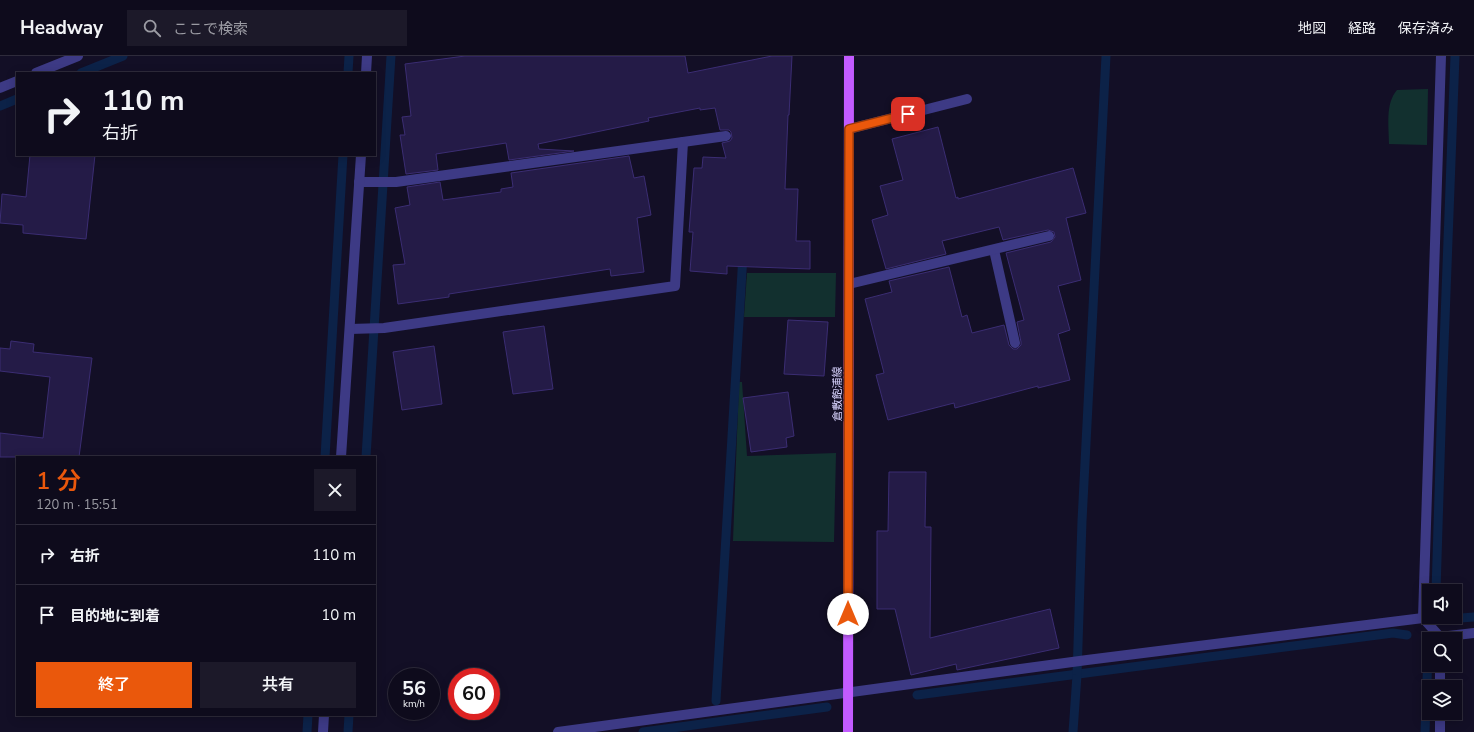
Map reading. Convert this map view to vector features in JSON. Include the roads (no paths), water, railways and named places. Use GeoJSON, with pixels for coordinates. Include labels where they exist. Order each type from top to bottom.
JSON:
{"type":"FeatureCollection","features":[{"type":"Feature","properties":{"kind":"main road","name":"倉敷飽浦線"},"geometry":{"type":"LineString","coordinates":[[848,732],[849,56]]}},
{"type":"Feature","properties":{"kind":"street"},"geometry":{"type":"LineString","coordinates":[[38,72],[78,56]]}},
{"type":"Feature","properties":{"kind":"street"},"geometry":{"type":"LineString","coordinates":[[366,72],[367,56]]}},
{"type":"Feature","properties":{"kind":"street"},"geometry":{"type":"LineString","coordinates":[[1424,584],[1441,56]]}},
{"type":"Feature","properties":{"kind":"street"},"geometry":{"type":"LineString","coordinates":[[0,88],[16,81]]}},
{"type":"Feature","properties":{"kind":"street"},"geometry":{"type":"LineString","coordinates":[[849,129],[967,99]]}},
{"type":"Feature","properties":{"kind":"street"},"geometry":{"type":"LineString","coordinates":[[359,182],[396,182],[726,136]]}},
{"type":"Feature","properties":{"kind":"street"},"geometry":{"type":"LineString","coordinates":[[350,329],[364,330],[384,328],[675,286],[684,142]]}},
{"type":"Feature","properties":{"kind":"street"},"geometry":{"type":"LineString","coordinates":[[341,456],[361,156]]}},
{"type":"Feature","properties":{"kind":"street"},"geometry":{"type":"LineString","coordinates":[[849,284],[1049,236]]}},
{"type":"Feature","properties":{"kind":"street"},"geometry":{"type":"LineString","coordinates":[[994,250],[1015,344]]}},
{"type":"Feature","properties":{"kind":"street"},"geometry":{"type":"LineString","coordinates":[[558,732],[1071,662],[1422,618]]}},
{"type":"Feature","properties":{"kind":"street"},"geometry":{"type":"LineString","coordinates":[[1428,624],[1435,632]]}},
{"type":"Feature","properties":{"kind":"street"},"geometry":{"type":"LineString","coordinates":[[1462,635],[1474,633]]}},
{"type":"Feature","properties":{"kind":"street"},"geometry":{"type":"LineString","coordinates":[[323,732],[324,716]]}},
{"type":"Feature","properties":{"kind":"street"},"geometry":{"type":"LineString","coordinates":[[1440,720],[1440,732]]}},
{"type":"Feature","properties":{"kind":"waterway"},"geometry":{"type":"LineString","coordinates":[[83,72],[123,56]]}},
{"type":"Feature","properties":{"kind":"waterway"},"geometry":{"type":"LineString","coordinates":[[348,72],[349,56]]}},
{"type":"Feature","properties":{"kind":"waterway"},"geometry":{"type":"LineString","coordinates":[[366,456],[391,56]]}},
{"type":"Feature","properties":{"kind":"waterway"},"geometry":{"type":"LineString","coordinates":[[1073,732],[1077,675],[1082,521],[1106,56]]}},
{"type":"Feature","properties":{"kind":"waterway"},"geometry":{"type":"LineString","coordinates":[[1436,584],[1455,56]]}},
{"type":"Feature","properties":{"kind":"waterway"},"geometry":{"type":"LineString","coordinates":[[0,106],[16,99]]}},
{"type":"Feature","properties":{"kind":"waterway"},"geometry":{"type":"LineString","coordinates":[[325,456],[343,156]]}},
{"type":"Feature","properties":{"kind":"waterway"},"geometry":{"type":"LineString","coordinates":[[716,701],[743,255]]}},
{"type":"Feature","properties":{"kind":"waterway"},"geometry":{"type":"LineString","coordinates":[[1462,618],[1474,617]]}},
{"type":"Feature","properties":{"kind":"waterway"},"geometry":{"type":"LineString","coordinates":[[917,695],[1393,633],[1407,635]]}},
{"type":"Feature","properties":{"kind":"waterway"},"geometry":{"type":"LineString","coordinates":[[1425,732],[1427,672]]}},
{"type":"Feature","properties":{"kind":"waterway"},"geometry":{"type":"LineString","coordinates":[[643,732],[827,707]]}},
{"type":"Feature","properties":{"kind":"waterway"},"geometry":{"type":"LineString","coordinates":[[307,732],[308,716]]}},
{"type":"Feature","properties":{"kind":"waterway"},"geometry":{"type":"LineString","coordinates":[[348,732],[349,716]]}}]}
